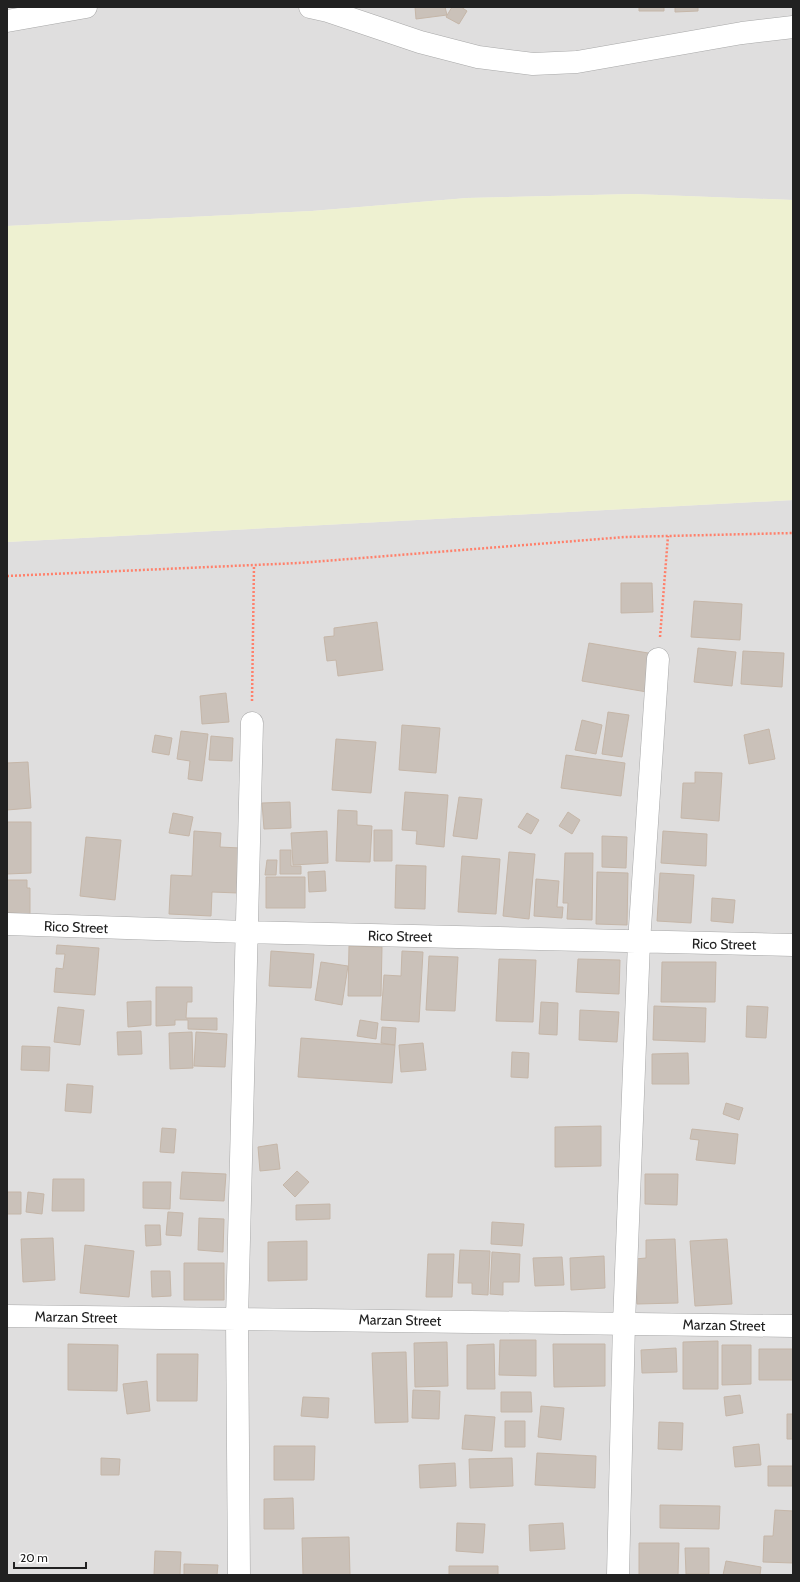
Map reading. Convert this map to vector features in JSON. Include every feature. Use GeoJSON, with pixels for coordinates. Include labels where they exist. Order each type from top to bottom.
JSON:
{"type":"FeatureCollection","features":[{"type":"Feature","properties":{"kind":"street"},"geometry":{"type":"LineString","coordinates":[[7,21],[86,7]]}},
{"type":"Feature","properties":{"kind":"street"},"geometry":{"type":"LineString","coordinates":[[310,7],[328,11],[420,42],[478,57],[533,64],[577,62],[742,33],[793,27]]}},
{"type":"Feature","properties":{"kind":"street"},"geometry":{"type":"LineString","coordinates":[[618,1575],[624,1323],[639,942],[658,659]]}},
{"type":"Feature","properties":{"kind":"street"},"geometry":{"type":"LineString","coordinates":[[239,1575],[237,1319],[252,723]]}},
{"type":"Feature","properties":{"kind":"street","name":"Rico Street"},"geometry":{"type":"LineString","coordinates":[[7,924],[246,932],[793,945]]}},
{"type":"Feature","properties":{"kind":"street","name":"Marzan Street"},"geometry":{"type":"LineString","coordinates":[[7,1316],[793,1326]]}},
{"type":"Feature","properties":{"kind":"path"},"geometry":{"type":"LineString","coordinates":[[7,576],[307,563],[625,537],[793,532]]}},
{"type":"Feature","properties":{"kind":"path"},"geometry":{"type":"LineString","coordinates":[[658,659],[668,536]]}},
{"type":"Feature","properties":{"kind":"path"},"geometry":{"type":"LineString","coordinates":[[252,723],[254,565]]}},
{"type":"Feature","properties":{"kind":"shaded area"},"geometry":{"type":"Polygon","coordinates":[[[7,7],[793,7],[793,200],[633,194],[467,198],[312,211],[7,226],[7,7]]]}},
{"type":"Feature","properties":{"kind":"shaded area"},"geometry":{"type":"Polygon","coordinates":[[[793,500],[793,1575],[7,1575],[7,542],[793,500]]]}},
{"type":"Feature","properties":{"kind":"green space"},"geometry":{"type":"Polygon","coordinates":[[[633,194],[793,200],[793,500],[7,542],[7,226],[312,211],[467,198],[633,194]]]}},
{"type":"Feature","properties":{"kind":"building"},"geometry":{"type":"Polygon","coordinates":[[[415,7],[445,7],[447,15],[416,19],[415,7]]]}},
{"type":"Feature","properties":{"kind":"building"},"geometry":{"type":"Polygon","coordinates":[[[452,7],[461,7],[467,11],[459,24],[446,17],[452,7]]]}},
{"type":"Feature","properties":{"kind":"building"},"geometry":{"type":"Polygon","coordinates":[[[639,7],[664,7],[664,11],[639,11],[639,7]]]}},
{"type":"Feature","properties":{"kind":"building"},"geometry":{"type":"Polygon","coordinates":[[[675,7],[698,7],[698,11],[675,12],[675,7]]]}},
{"type":"Feature","properties":{"kind":"building"},"geometry":{"type":"Polygon","coordinates":[[[621,583],[652,583],[653,612],[621,613],[621,583]]]}},
{"type":"Feature","properties":{"kind":"building"},"geometry":{"type":"Polygon","coordinates":[[[694,601],[742,604],[740,640],[691,637],[694,601]]]}},
{"type":"Feature","properties":{"kind":"building"},"geometry":{"type":"Polygon","coordinates":[[[377,622],[383,670],[338,676],[336,660],[327,661],[324,637],[334,636],[334,628],[377,622]]]}},
{"type":"Feature","properties":{"kind":"building"},"geometry":{"type":"Polygon","coordinates":[[[589,643],[654,654],[647,692],[582,681],[589,643]]]}},
{"type":"Feature","properties":{"kind":"building"},"geometry":{"type":"Polygon","coordinates":[[[698,648],[736,652],[732,686],[694,682],[698,648]]]}},
{"type":"Feature","properties":{"kind":"building"},"geometry":{"type":"Polygon","coordinates":[[[743,651],[784,653],[782,687],[741,684],[743,651]]]}},
{"type":"Feature","properties":{"kind":"building"},"geometry":{"type":"Polygon","coordinates":[[[226,693],[229,722],[202,724],[200,696],[226,693]]]}},
{"type":"Feature","properties":{"kind":"building"},"geometry":{"type":"Polygon","coordinates":[[[608,712],[629,715],[622,757],[602,754],[608,712]]]}},
{"type":"Feature","properties":{"kind":"building"},"geometry":{"type":"Polygon","coordinates":[[[582,720],[602,725],[596,754],[575,750],[582,720]]]}},
{"type":"Feature","properties":{"kind":"building"},"geometry":{"type":"Polygon","coordinates":[[[402,725],[440,728],[436,773],[399,770],[402,725]]]}},
{"type":"Feature","properties":{"kind":"building"},"geometry":{"type":"Polygon","coordinates":[[[769,729],[775,759],[749,764],[744,735],[769,729]]]}},
{"type":"Feature","properties":{"kind":"building"},"geometry":{"type":"Polygon","coordinates":[[[181,731],[208,734],[202,781],[188,779],[190,761],[177,759],[181,731]]]}},
{"type":"Feature","properties":{"kind":"building"},"geometry":{"type":"Polygon","coordinates":[[[155,735],[172,738],[169,755],[152,752],[155,735]]]}},
{"type":"Feature","properties":{"kind":"building"},"geometry":{"type":"Polygon","coordinates":[[[211,736],[233,738],[232,761],[209,760],[211,736]]]}},
{"type":"Feature","properties":{"kind":"building"},"geometry":{"type":"Polygon","coordinates":[[[336,739],[376,742],[371,793],[332,790],[336,739]]]}},
{"type":"Feature","properties":{"kind":"building"},"geometry":{"type":"Polygon","coordinates":[[[566,755],[625,763],[621,796],[561,788],[566,755]]]}},
{"type":"Feature","properties":{"kind":"building"},"geometry":{"type":"Polygon","coordinates":[[[28,762],[31,808],[7,810],[7,763],[28,762]]]}},
{"type":"Feature","properties":{"kind":"building"},"geometry":{"type":"Polygon","coordinates":[[[695,772],[722,773],[719,821],[681,818],[683,783],[695,783],[695,772]]]}},
{"type":"Feature","properties":{"kind":"building"},"geometry":{"type":"Polygon","coordinates":[[[405,792],[448,795],[444,847],[416,844],[417,831],[402,830],[405,792]]]}},
{"type":"Feature","properties":{"kind":"building"},"geometry":{"type":"Polygon","coordinates":[[[459,797],[482,799],[477,839],[453,836],[459,797]]]}},
{"type":"Feature","properties":{"kind":"building"},"geometry":{"type":"Polygon","coordinates":[[[290,802],[291,828],[264,829],[262,803],[290,802]]]}},
{"type":"Feature","properties":{"kind":"building"},"geometry":{"type":"Polygon","coordinates":[[[338,810],[357,811],[357,825],[372,826],[370,862],[336,861],[338,810]]]}},
{"type":"Feature","properties":{"kind":"building"},"geometry":{"type":"Polygon","coordinates":[[[568,812],[580,820],[572,834],[559,826],[568,812]]]}},
{"type":"Feature","properties":{"kind":"building"},"geometry":{"type":"Polygon","coordinates":[[[173,813],[193,817],[189,836],[169,833],[173,813]]]}},
{"type":"Feature","properties":{"kind":"building"},"geometry":{"type":"Polygon","coordinates":[[[527,813],[539,820],[531,834],[518,827],[527,813]]]}},
{"type":"Feature","properties":{"kind":"building"},"geometry":{"type":"Polygon","coordinates":[[[7,822],[31,822],[31,873],[7,874],[7,822]]]}},
{"type":"Feature","properties":{"kind":"building"},"geometry":{"type":"Polygon","coordinates":[[[374,830],[392,830],[392,861],[374,861],[374,830]]]}},
{"type":"Feature","properties":{"kind":"building"},"geometry":{"type":"Polygon","coordinates":[[[194,831],[221,833],[220,847],[240,848],[238,893],[212,892],[211,916],[169,914],[171,875],[192,876],[194,831]]]}},
{"type":"Feature","properties":{"kind":"building"},"geometry":{"type":"Polygon","coordinates":[[[327,831],[328,863],[293,865],[291,833],[327,831]]]}},
{"type":"Feature","properties":{"kind":"building"},"geometry":{"type":"Polygon","coordinates":[[[663,831],[707,834],[706,866],[661,863],[663,831]]]}},
{"type":"Feature","properties":{"kind":"building"},"geometry":{"type":"Polygon","coordinates":[[[602,836],[627,837],[626,868],[602,867],[602,836]]]}},
{"type":"Feature","properties":{"kind":"building"},"geometry":{"type":"Polygon","coordinates":[[[86,837],[121,840],[115,900],[80,896],[86,837]]]}},
{"type":"Feature","properties":{"kind":"building"},"geometry":{"type":"Polygon","coordinates":[[[280,850],[291,850],[291,866],[301,866],[301,874],[280,874],[280,850]]]}},
{"type":"Feature","properties":{"kind":"building"},"geometry":{"type":"Polygon","coordinates":[[[509,852],[535,854],[529,919],[503,916],[509,852]]]}},
{"type":"Feature","properties":{"kind":"building"},"geometry":{"type":"Polygon","coordinates":[[[565,853],[593,853],[592,920],[567,919],[568,903],[563,903],[565,853]]]}},
{"type":"Feature","properties":{"kind":"building"},"geometry":{"type":"Polygon","coordinates":[[[462,856],[500,859],[496,914],[458,912],[462,856]]]}},
{"type":"Feature","properties":{"kind":"building"},"geometry":{"type":"Polygon","coordinates":[[[267,860],[277,860],[276,875],[265,875],[267,860]]]}},
{"type":"Feature","properties":{"kind":"building"},"geometry":{"type":"Polygon","coordinates":[[[396,865],[426,866],[425,909],[395,908],[396,865]]]}},
{"type":"Feature","properties":{"kind":"building"},"geometry":{"type":"Polygon","coordinates":[[[325,871],[326,891],[309,892],[308,872],[325,871]]]}},
{"type":"Feature","properties":{"kind":"building"},"geometry":{"type":"Polygon","coordinates":[[[597,872],[628,873],[627,925],[596,924],[597,872]]]}},
{"type":"Feature","properties":{"kind":"building"},"geometry":{"type":"Polygon","coordinates":[[[660,873],[694,875],[691,923],[657,921],[660,873]]]}},
{"type":"Feature","properties":{"kind":"building"},"geometry":{"type":"Polygon","coordinates":[[[266,877],[305,877],[305,908],[266,908],[266,877]]]}},
{"type":"Feature","properties":{"kind":"building"},"geometry":{"type":"Polygon","coordinates":[[[536,879],[559,881],[557,907],[563,907],[562,918],[534,916],[536,879]]]}},
{"type":"Feature","properties":{"kind":"building"},"geometry":{"type":"Polygon","coordinates":[[[7,880],[27,880],[27,888],[30,888],[30,914],[7,913],[7,880]]]}},
{"type":"Feature","properties":{"kind":"building"},"geometry":{"type":"Polygon","coordinates":[[[712,898],[735,900],[733,923],[711,921],[712,898]]]}},
{"type":"Feature","properties":{"kind":"building"},"geometry":{"type":"Polygon","coordinates":[[[57,945],[99,948],[95,995],[54,992],[56,968],[63,969],[65,954],[56,954],[57,945]]]}},
{"type":"Feature","properties":{"kind":"building"},"geometry":{"type":"Polygon","coordinates":[[[349,946],[382,947],[381,996],[348,996],[349,946]]]}},
{"type":"Feature","properties":{"kind":"building"},"geometry":{"type":"Polygon","coordinates":[[[271,951],[314,954],[311,988],[269,986],[271,951]]]}},
{"type":"Feature","properties":{"kind":"building"},"geometry":{"type":"Polygon","coordinates":[[[402,951],[423,952],[419,1022],[381,1020],[384,975],[401,976],[402,951]]]}},
{"type":"Feature","properties":{"kind":"building"},"geometry":{"type":"Polygon","coordinates":[[[429,956],[458,957],[455,1011],[426,1010],[429,956]]]}},
{"type":"Feature","properties":{"kind":"building"},"geometry":{"type":"Polygon","coordinates":[[[499,959],[536,960],[533,1022],[496,1021],[499,959]]]}},
{"type":"Feature","properties":{"kind":"building"},"geometry":{"type":"Polygon","coordinates":[[[578,959],[620,960],[619,994],[576,992],[578,959]]]}},
{"type":"Feature","properties":{"kind":"building"},"geometry":{"type":"Polygon","coordinates":[[[321,962],[348,966],[342,1005],[315,1000],[321,962]]]}},
{"type":"Feature","properties":{"kind":"building"},"geometry":{"type":"Polygon","coordinates":[[[662,962],[716,962],[715,1002],[661,1002],[662,962]]]}},
{"type":"Feature","properties":{"kind":"building"},"geometry":{"type":"Polygon","coordinates":[[[156,987],[192,987],[192,1002],[187,1002],[186,1018],[217,1018],[217,1030],[188,1029],[188,1020],[175,1020],[175,1025],[156,1026],[156,987]]]}},
{"type":"Feature","properties":{"kind":"building"},"geometry":{"type":"Polygon","coordinates":[[[151,1001],[151,1025],[128,1027],[127,1002],[151,1001]]]}},
{"type":"Feature","properties":{"kind":"building"},"geometry":{"type":"Polygon","coordinates":[[[541,1002],[558,1003],[557,1035],[539,1034],[541,1002]]]}},
{"type":"Feature","properties":{"kind":"building"},"geometry":{"type":"Polygon","coordinates":[[[654,1006],[706,1008],[705,1042],[653,1040],[654,1006]]]}},
{"type":"Feature","properties":{"kind":"building"},"geometry":{"type":"Polygon","coordinates":[[[747,1006],[768,1007],[766,1038],[746,1037],[747,1006]]]}},
{"type":"Feature","properties":{"kind":"building"},"geometry":{"type":"Polygon","coordinates":[[[58,1007],[84,1010],[80,1045],[54,1042],[58,1007]]]}},
{"type":"Feature","properties":{"kind":"building"},"geometry":{"type":"Polygon","coordinates":[[[580,1010],[619,1012],[617,1042],[579,1040],[580,1010]]]}},
{"type":"Feature","properties":{"kind":"building"},"geometry":{"type":"Polygon","coordinates":[[[360,1020],[378,1023],[376,1039],[357,1036],[360,1020]]]}},
{"type":"Feature","properties":{"kind":"building"},"geometry":{"type":"Polygon","coordinates":[[[382,1027],[396,1028],[395,1045],[381,1043],[382,1027]]]}},
{"type":"Feature","properties":{"kind":"building"},"geometry":{"type":"Polygon","coordinates":[[[141,1031],[142,1054],[118,1055],[117,1032],[141,1031]]]}},
{"type":"Feature","properties":{"kind":"building"},"geometry":{"type":"Polygon","coordinates":[[[192,1032],[193,1068],[170,1069],[169,1033],[192,1032]]]}},
{"type":"Feature","properties":{"kind":"building"},"geometry":{"type":"Polygon","coordinates":[[[196,1032],[227,1034],[225,1067],[194,1066],[196,1032]]]}},
{"type":"Feature","properties":{"kind":"building"},"geometry":{"type":"Polygon","coordinates":[[[301,1038],[395,1045],[392,1083],[298,1077],[301,1038]]]}},
{"type":"Feature","properties":{"kind":"building"},"geometry":{"type":"Polygon","coordinates":[[[423,1043],[426,1070],[401,1072],[399,1045],[423,1043]]]}},
{"type":"Feature","properties":{"kind":"building"},"geometry":{"type":"Polygon","coordinates":[[[22,1046],[50,1047],[49,1071],[21,1070],[22,1046]]]}},
{"type":"Feature","properties":{"kind":"building"},"geometry":{"type":"Polygon","coordinates":[[[512,1052],[529,1053],[528,1078],[511,1077],[512,1052]]]}},
{"type":"Feature","properties":{"kind":"building"},"geometry":{"type":"Polygon","coordinates":[[[688,1053],[689,1084],[652,1084],[652,1054],[688,1053]]]}},
{"type":"Feature","properties":{"kind":"building"},"geometry":{"type":"Polygon","coordinates":[[[67,1084],[93,1086],[91,1113],[65,1111],[67,1084]]]}},
{"type":"Feature","properties":{"kind":"building"},"geometry":{"type":"Polygon","coordinates":[[[726,1103],[743,1108],[739,1120],[723,1114],[726,1103]]]}},
{"type":"Feature","properties":{"kind":"building"},"geometry":{"type":"Polygon","coordinates":[[[601,1126],[601,1166],[555,1167],[555,1127],[601,1126]]]}},
{"type":"Feature","properties":{"kind":"building"},"geometry":{"type":"Polygon","coordinates":[[[162,1128],[176,1129],[174,1153],[160,1152],[162,1128]]]}},
{"type":"Feature","properties":{"kind":"building"},"geometry":{"type":"Polygon","coordinates":[[[692,1129],[738,1134],[735,1164],[696,1160],[699,1140],[690,1139],[692,1129]]]}},
{"type":"Feature","properties":{"kind":"building"},"geometry":{"type":"Polygon","coordinates":[[[277,1144],[280,1169],[260,1171],[258,1147],[277,1144]]]}},
{"type":"Feature","properties":{"kind":"building"},"geometry":{"type":"Polygon","coordinates":[[[297,1171],[309,1182],[295,1197],[283,1185],[297,1171]]]}},
{"type":"Feature","properties":{"kind":"building"},"geometry":{"type":"Polygon","coordinates":[[[182,1172],[226,1174],[224,1201],[180,1199],[182,1172]]]}},
{"type":"Feature","properties":{"kind":"building"},"geometry":{"type":"Polygon","coordinates":[[[645,1174],[678,1174],[677,1205],[645,1204],[645,1174]]]}},
{"type":"Feature","properties":{"kind":"building"},"geometry":{"type":"Polygon","coordinates":[[[53,1179],[84,1179],[84,1211],[52,1211],[53,1179]]]}},
{"type":"Feature","properties":{"kind":"building"},"geometry":{"type":"Polygon","coordinates":[[[143,1182],[171,1182],[170,1209],[143,1208],[143,1182]]]}},
{"type":"Feature","properties":{"kind":"building"},"geometry":{"type":"Polygon","coordinates":[[[7,1192],[21,1192],[21,1214],[7,1214],[7,1192]]]}},
{"type":"Feature","properties":{"kind":"building"},"geometry":{"type":"Polygon","coordinates":[[[28,1192],[44,1194],[42,1214],[26,1212],[28,1192]]]}},
{"type":"Feature","properties":{"kind":"building"},"geometry":{"type":"Polygon","coordinates":[[[330,1204],[330,1219],[296,1220],[296,1205],[330,1204]]]}},
{"type":"Feature","properties":{"kind":"building"},"geometry":{"type":"Polygon","coordinates":[[[168,1212],[183,1213],[181,1236],[166,1235],[168,1212]]]}},
{"type":"Feature","properties":{"kind":"building"},"geometry":{"type":"Polygon","coordinates":[[[199,1218],[224,1219],[223,1252],[198,1250],[199,1218]]]}},
{"type":"Feature","properties":{"kind":"building"},"geometry":{"type":"Polygon","coordinates":[[[492,1222],[524,1224],[522,1246],[491,1244],[492,1222]]]}},
{"type":"Feature","properties":{"kind":"building"},"geometry":{"type":"Polygon","coordinates":[[[145,1225],[160,1225],[161,1245],[146,1246],[145,1225]]]}},
{"type":"Feature","properties":{"kind":"building"},"geometry":{"type":"Polygon","coordinates":[[[53,1238],[55,1280],[23,1282],[21,1239],[53,1238]]]}},
{"type":"Feature","properties":{"kind":"building"},"geometry":{"type":"Polygon","coordinates":[[[675,1239],[678,1303],[637,1304],[635,1259],[646,1258],[646,1240],[675,1239]]]}},
{"type":"Feature","properties":{"kind":"building"},"geometry":{"type":"Polygon","coordinates":[[[727,1239],[732,1304],[695,1306],[690,1241],[727,1239]]]}},
{"type":"Feature","properties":{"kind":"building"},"geometry":{"type":"Polygon","coordinates":[[[307,1241],[307,1280],[268,1281],[268,1242],[307,1241]]]}},
{"type":"Feature","properties":{"kind":"building"},"geometry":{"type":"Polygon","coordinates":[[[85,1245],[134,1251],[129,1297],[80,1293],[85,1245]]]}},
{"type":"Feature","properties":{"kind":"building"},"geometry":{"type":"Polygon","coordinates":[[[460,1250],[490,1251],[488,1295],[472,1294],[472,1283],[458,1283],[460,1250]]]}},
{"type":"Feature","properties":{"kind":"building"},"geometry":{"type":"Polygon","coordinates":[[[492,1252],[520,1254],[519,1282],[503,1282],[503,1295],[490,1294],[492,1252]]]}},
{"type":"Feature","properties":{"kind":"building"},"geometry":{"type":"Polygon","coordinates":[[[428,1254],[454,1254],[452,1297],[426,1297],[428,1254]]]}},
{"type":"Feature","properties":{"kind":"building"},"geometry":{"type":"Polygon","coordinates":[[[604,1256],[605,1288],[571,1290],[570,1258],[604,1256]]]}},
{"type":"Feature","properties":{"kind":"building"},"geometry":{"type":"Polygon","coordinates":[[[562,1257],[564,1285],[535,1286],[533,1258],[562,1257]]]}},
{"type":"Feature","properties":{"kind":"building"},"geometry":{"type":"Polygon","coordinates":[[[184,1263],[224,1263],[224,1300],[184,1300],[184,1263]]]}},
{"type":"Feature","properties":{"kind":"building"},"geometry":{"type":"Polygon","coordinates":[[[151,1271],[170,1271],[171,1296],[152,1297],[151,1271]]]}},
{"type":"Feature","properties":{"kind":"building"},"geometry":{"type":"Polygon","coordinates":[[[500,1340],[536,1340],[536,1376],[499,1375],[500,1340]]]}},
{"type":"Feature","properties":{"kind":"building"},"geometry":{"type":"Polygon","coordinates":[[[718,1341],[718,1389],[683,1389],[683,1342],[718,1341]]]}},
{"type":"Feature","properties":{"kind":"building"},"geometry":{"type":"Polygon","coordinates":[[[447,1342],[448,1386],[415,1387],[414,1343],[447,1342]]]}},
{"type":"Feature","properties":{"kind":"building"},"geometry":{"type":"Polygon","coordinates":[[[68,1344],[118,1345],[117,1391],[68,1390],[68,1344]]]}},
{"type":"Feature","properties":{"kind":"building"},"geometry":{"type":"Polygon","coordinates":[[[494,1344],[495,1389],[467,1389],[467,1345],[494,1344]]]}},
{"type":"Feature","properties":{"kind":"building"},"geometry":{"type":"Polygon","coordinates":[[[553,1344],[605,1344],[605,1386],[554,1387],[553,1344]]]}},
{"type":"Feature","properties":{"kind":"building"},"geometry":{"type":"Polygon","coordinates":[[[722,1345],[751,1345],[751,1384],[722,1385],[722,1345]]]}},
{"type":"Feature","properties":{"kind":"building"},"geometry":{"type":"Polygon","coordinates":[[[676,1348],[677,1372],[642,1373],[641,1350],[676,1348]]]}},
{"type":"Feature","properties":{"kind":"building"},"geometry":{"type":"Polygon","coordinates":[[[759,1349],[793,1349],[793,1380],[759,1380],[759,1349]]]}},
{"type":"Feature","properties":{"kind":"building"},"geometry":{"type":"Polygon","coordinates":[[[406,1352],[408,1422],[375,1423],[372,1353],[406,1352]]]}},
{"type":"Feature","properties":{"kind":"building"},"geometry":{"type":"Polygon","coordinates":[[[157,1354],[198,1354],[197,1401],[157,1401],[157,1354]]]}},
{"type":"Feature","properties":{"kind":"building"},"geometry":{"type":"Polygon","coordinates":[[[147,1381],[150,1411],[127,1414],[123,1384],[147,1381]]]}},
{"type":"Feature","properties":{"kind":"building"},"geometry":{"type":"Polygon","coordinates":[[[413,1390],[440,1391],[439,1419],[412,1418],[413,1390]]]}},
{"type":"Feature","properties":{"kind":"building"},"geometry":{"type":"Polygon","coordinates":[[[501,1392],[531,1392],[532,1412],[501,1412],[501,1392]]]}},
{"type":"Feature","properties":{"kind":"building"},"geometry":{"type":"Polygon","coordinates":[[[740,1395],[743,1413],[726,1416],[724,1397],[740,1395]]]}},
{"type":"Feature","properties":{"kind":"building"},"geometry":{"type":"Polygon","coordinates":[[[303,1397],[329,1398],[328,1418],[301,1416],[303,1397]]]}},
{"type":"Feature","properties":{"kind":"building"},"geometry":{"type":"Polygon","coordinates":[[[541,1406],[564,1408],[561,1440],[538,1437],[541,1406]]]}},
{"type":"Feature","properties":{"kind":"building"},"geometry":{"type":"Polygon","coordinates":[[[787,1414],[793,1414],[793,1439],[787,1439],[787,1414]]]}},
{"type":"Feature","properties":{"kind":"building"},"geometry":{"type":"Polygon","coordinates":[[[465,1415],[495,1417],[492,1451],[462,1449],[465,1415]]]}},
{"type":"Feature","properties":{"kind":"building"},"geometry":{"type":"Polygon","coordinates":[[[505,1421],[525,1421],[525,1447],[505,1447],[505,1421]]]}},
{"type":"Feature","properties":{"kind":"building"},"geometry":{"type":"Polygon","coordinates":[[[659,1422],[683,1423],[682,1450],[658,1449],[659,1422]]]}},
{"type":"Feature","properties":{"kind":"building"},"geometry":{"type":"Polygon","coordinates":[[[759,1444],[761,1465],[735,1467],[733,1447],[759,1444]]]}},
{"type":"Feature","properties":{"kind":"building"},"geometry":{"type":"Polygon","coordinates":[[[274,1446],[315,1446],[314,1480],[274,1480],[274,1446]]]}},
{"type":"Feature","properties":{"kind":"building"},"geometry":{"type":"Polygon","coordinates":[[[537,1453],[596,1456],[595,1488],[535,1485],[537,1453]]]}},
{"type":"Feature","properties":{"kind":"building"},"geometry":{"type":"Polygon","coordinates":[[[101,1458],[120,1459],[119,1475],[101,1475],[101,1458]]]}},
{"type":"Feature","properties":{"kind":"building"},"geometry":{"type":"Polygon","coordinates":[[[512,1458],[513,1486],[470,1488],[469,1459],[512,1458]]]}},
{"type":"Feature","properties":{"kind":"building"},"geometry":{"type":"Polygon","coordinates":[[[455,1463],[456,1486],[420,1488],[419,1465],[455,1463]]]}},
{"type":"Feature","properties":{"kind":"building"},"geometry":{"type":"Polygon","coordinates":[[[768,1466],[793,1466],[793,1486],[768,1486],[768,1466]]]}},
{"type":"Feature","properties":{"kind":"building"},"geometry":{"type":"Polygon","coordinates":[[[293,1498],[294,1529],[264,1529],[264,1499],[293,1498]]]}},
{"type":"Feature","properties":{"kind":"building"},"geometry":{"type":"Polygon","coordinates":[[[660,1505],[720,1506],[719,1529],[660,1528],[660,1505]]]}},
{"type":"Feature","properties":{"kind":"building"},"geometry":{"type":"Polygon","coordinates":[[[775,1510],[793,1511],[793,1563],[763,1562],[764,1536],[773,1536],[775,1510]]]}},
{"type":"Feature","properties":{"kind":"building"},"geometry":{"type":"Polygon","coordinates":[[[457,1523],[485,1524],[483,1553],[456,1551],[457,1523]]]}},
{"type":"Feature","properties":{"kind":"building"},"geometry":{"type":"Polygon","coordinates":[[[563,1523],[565,1549],[530,1551],[529,1525],[563,1523]]]}},
{"type":"Feature","properties":{"kind":"building"},"geometry":{"type":"Polygon","coordinates":[[[349,1537],[350,1575],[303,1575],[302,1538],[349,1537]]]}},
{"type":"Feature","properties":{"kind":"building"},"geometry":{"type":"Polygon","coordinates":[[[639,1543],[679,1543],[678,1575],[639,1575],[639,1543]]]}},
{"type":"Feature","properties":{"kind":"building"},"geometry":{"type":"Polygon","coordinates":[[[685,1548],[709,1548],[709,1574],[686,1574],[685,1548]]]}},
{"type":"Feature","properties":{"kind":"building"},"geometry":{"type":"Polygon","coordinates":[[[155,1551],[181,1552],[180,1575],[154,1575],[155,1551]]]}},
{"type":"Feature","properties":{"kind":"building"},"geometry":{"type":"Polygon","coordinates":[[[726,1561],[761,1567],[760,1575],[723,1575],[726,1561]]]}},
{"type":"Feature","properties":{"kind":"building"},"geometry":{"type":"Polygon","coordinates":[[[184,1564],[218,1565],[217,1575],[184,1575],[184,1564]]]}},
{"type":"Feature","properties":{"kind":"building"},"geometry":{"type":"Polygon","coordinates":[[[449,1566],[498,1566],[498,1575],[449,1575],[449,1566]]]}}]}
